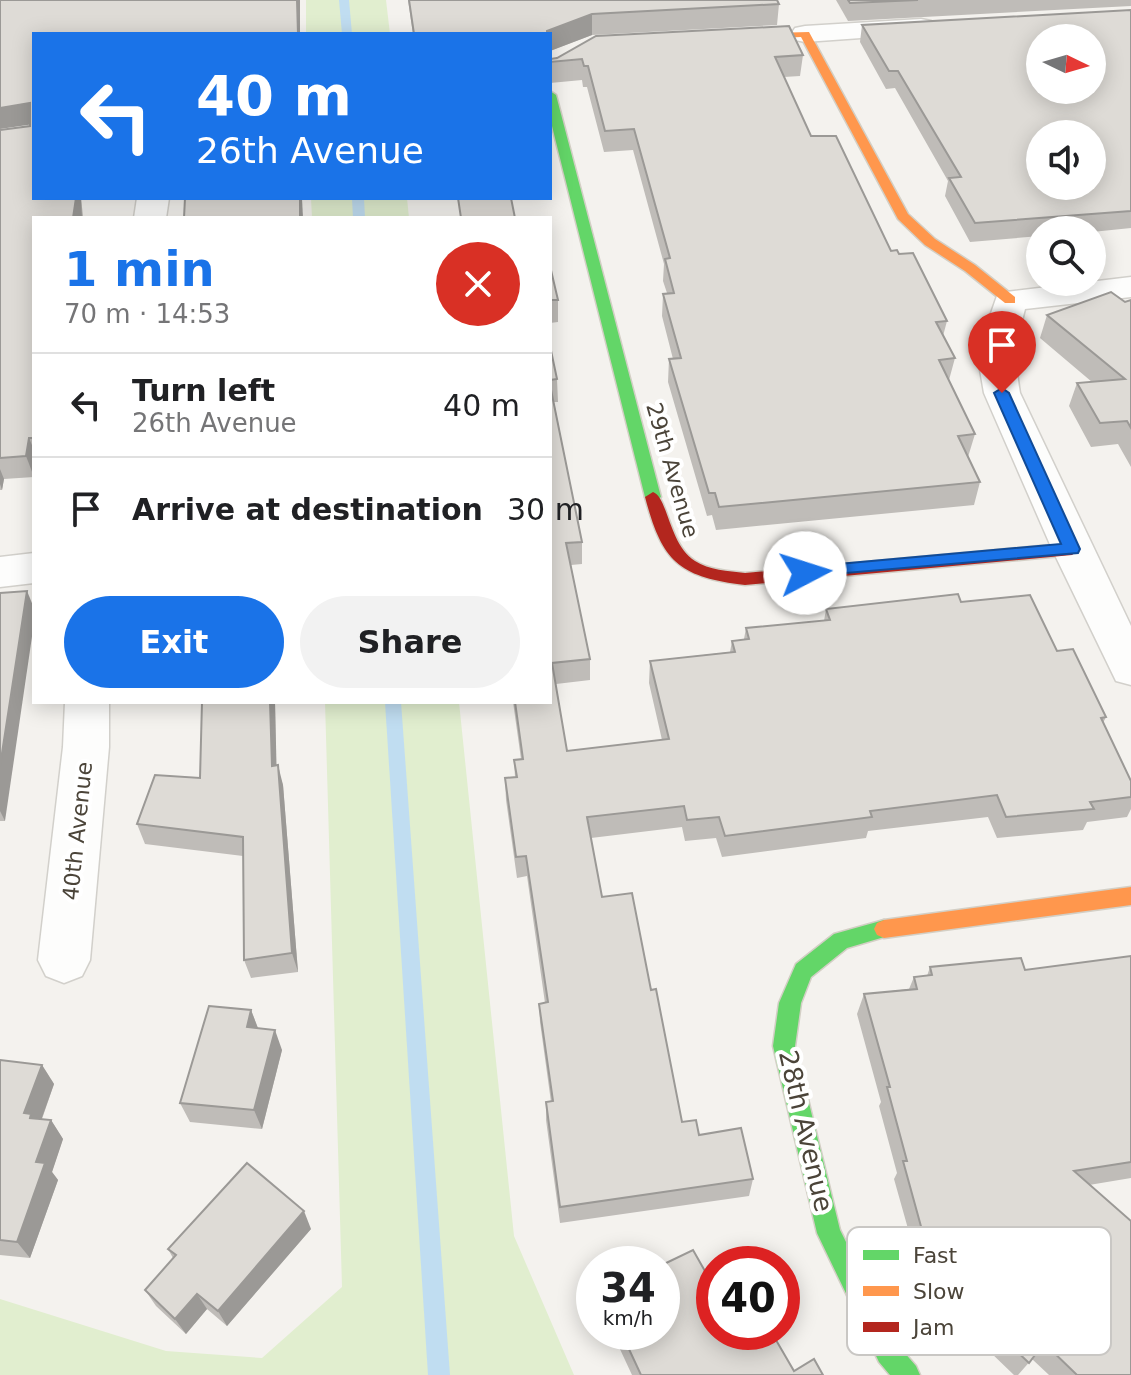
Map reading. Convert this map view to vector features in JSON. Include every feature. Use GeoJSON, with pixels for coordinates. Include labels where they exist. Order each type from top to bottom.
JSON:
{"type":"FeatureCollection","features":[{"type":"Feature","properties":{"kind":"street"},"geometry":{"type":"LineString","coordinates":[[713,39],[943,25]]}},
{"type":"Feature","properties":{"kind":"street"},"geometry":{"type":"LineString","coordinates":[[805,34],[903,216],[930,242],[970,268],[1010,300],[1131,287]]}},
{"type":"Feature","properties":{"kind":"street","name":"29th Avenue"},"geometry":{"type":"LineString","coordinates":[[552,103],[661,530],[667,549],[681,566],[707,576],[745,579],[1072,549]]}},
{"type":"Feature","properties":{"kind":"street"},"geometry":{"type":"LineString","coordinates":[[1010,300],[999,339],[997,364],[1002,393],[1072,549],[1131,669]]}},
{"type":"Feature","properties":{"kind":"street"},"geometry":{"type":"LineString","coordinates":[[0,572],[32,568]]}},
{"type":"Feature","properties":{"kind":"street","name":"40th Avenue"},"geometry":{"type":"LineString","coordinates":[[64,960],[86,747],[87,704]]}},
{"type":"Feature","properties":{"kind":"street","name":"28th Avenue"},"geometry":{"type":"LineString","coordinates":[[847,1273],[829,1233],[784,1046],[790,1003],[803,971],[841,940],[892,927],[1131,896]]}},
{"type":"Feature","properties":{"kind":"street","name":"28th Avenue"},"geometry":{"type":"LineString","coordinates":[[890,1355],[907,1375]]}},
{"type":"Feature","properties":{"kind":"green space"},"geometry":{"type":"Polygon","coordinates":[[[306,0],[386,0],[390,32],[306,32],[306,0]]]}},
{"type":"Feature","properties":{"kind":"green space"},"geometry":{"type":"Polygon","coordinates":[[[311,200],[407,200],[409,216],[312,216],[311,200]]]}},
{"type":"Feature","properties":{"kind":"green space"},"geometry":{"type":"Polygon","coordinates":[[[325,704],[459,704],[514,1236],[574,1375],[0,1375],[0,1299],[166,1351],[262,1358],[342,1287],[325,704]]]}},
{"type":"Feature","properties":{"kind":"building"},"geometry":{"type":"Polygon","coordinates":[[[0,0],[297,0],[298,32],[32,32],[32,200],[76,200],[73,216],[32,216],[32,438],[29,438],[26,456],[0,458],[0,130],[30,126],[30,103],[0,108],[0,0]]]}},
{"type":"Feature","properties":{"kind":"building"},"geometry":{"type":"Polygon","coordinates":[[[409,0],[777,0],[779,4],[592,14],[547,32],[414,32],[409,0]]]}},
{"type":"Feature","properties":{"kind":"building"},"geometry":{"type":"Polygon","coordinates":[[[848,0],[918,0],[850,3],[848,0]]]}},
{"type":"Feature","properties":{"kind":"building"},"geometry":{"type":"Polygon","coordinates":[[[1131,10],[1131,211],[1026,216],[1026,219],[975,223],[949,178],[961,177],[898,71],[889,71],[862,25],[1131,10]]]}},
{"type":"Feature","properties":{"kind":"building"},"geometry":{"type":"Polygon","coordinates":[[[789,26],[803,55],[775,57],[811,136],[836,136],[891,251],[913,253],[947,321],[936,322],[955,358],[939,360],[975,434],[958,436],[980,482],[719,507],[715,493],[709,493],[669,359],[681,358],[663,294],[674,293],[665,259],[670,258],[634,129],[605,131],[588,66],[584,66],[582,59],[552,62],[552,59],[596,36],[789,26]]]}},
{"type":"Feature","properties":{"kind":"building"},"geometry":{"type":"Polygon","coordinates":[[[185,200],[300,200],[300,216],[184,216],[185,200]]]}},
{"type":"Feature","properties":{"kind":"building"},"geometry":{"type":"Polygon","coordinates":[[[458,200],[511,200],[515,216],[461,216],[458,200]]]}},
{"type":"Feature","properties":{"kind":"building"},"geometry":{"type":"Polygon","coordinates":[[[552,274],[558,300],[552,300],[552,274]]]}},
{"type":"Feature","properties":{"kind":"building"},"geometry":{"type":"Polygon","coordinates":[[[1111,292],[1125,302],[1131,300],[1131,428],[1127,421],[1100,423],[1077,383],[1125,379],[1047,315],[1111,292]]]}},
{"type":"Feature","properties":{"kind":"building"},"geometry":{"type":"Polygon","coordinates":[[[552,355],[557,379],[552,380],[552,355]]]}},
{"type":"Feature","properties":{"kind":"building"},"geometry":{"type":"Polygon","coordinates":[[[552,395],[582,542],[566,543],[590,659],[552,663],[552,395]]]}},
{"type":"Feature","properties":{"kind":"building"},"geometry":{"type":"Polygon","coordinates":[[[27,591],[0,766],[0,593],[27,591]]]}},
{"type":"Feature","properties":{"kind":"building"},"geometry":{"type":"Polygon","coordinates":[[[958,594],[961,602],[1030,595],[1057,651],[1073,649],[1106,717],[1101,718],[1131,781],[1131,797],[1090,802],[1094,809],[1006,817],[997,795],[870,811],[872,817],[725,836],[719,817],[687,820],[684,806],[587,817],[602,897],[632,893],[651,990],[656,989],[682,1122],[696,1120],[699,1135],[741,1128],[753,1179],[560,1207],[546,1102],[553,1101],[539,1004],[548,1002],[526,856],[516,857],[505,778],[517,777],[514,760],[523,759],[515,704],[552,704],[552,663],[567,751],[669,739],[650,661],[735,652],[732,641],[749,639],[746,628],[830,620],[826,609],[958,594]]]}},
{"type":"Feature","properties":{"kind":"building"},"geometry":{"type":"Polygon","coordinates":[[[202,704],[270,704],[272,766],[278,765],[292,953],[244,960],[243,837],[137,824],[155,775],[200,778],[202,704]]]}},
{"type":"Feature","properties":{"kind":"building"},"geometry":{"type":"Polygon","coordinates":[[[1131,956],[1131,1162],[1074,1171],[1131,1221],[1131,1375],[1077,1375],[1056,1355],[1111,1355],[1111,1227],[921,1227],[903,1161],[907,1161],[887,1087],[890,1087],[864,994],[917,989],[914,977],[932,975],[930,967],[1021,958],[1025,970],[1131,956]]]}},
{"type":"Feature","properties":{"kind":"building"},"geometry":{"type":"Polygon","coordinates":[[[209,1006],[251,1010],[247,1027],[275,1030],[254,1110],[180,1103],[209,1006]]]}},
{"type":"Feature","properties":{"kind":"building"},"geometry":{"type":"Polygon","coordinates":[[[0,1060],[42,1065],[24,1113],[31,1114],[30,1118],[51,1120],[36,1162],[45,1163],[17,1242],[0,1240],[0,1060]]]}},
{"type":"Feature","properties":{"kind":"building"},"geometry":{"type":"Polygon","coordinates":[[[247,1163],[304,1211],[218,1311],[197,1294],[175,1319],[145,1290],[176,1255],[168,1249],[247,1163]]]}},
{"type":"Feature","properties":{"kind":"building"},"geometry":{"type":"Polygon","coordinates":[[[693,1250],[696,1255],[696,1350],[782,1350],[794,1371],[814,1359],[823,1375],[641,1375],[629,1350],[680,1350],[680,1256],[693,1250]]]}},
{"type":"Feature","properties":{"kind":"building"},"geometry":{"type":"Polygon","coordinates":[[[1021,1355],[1035,1355],[1029,1363],[1021,1355]]]}},
{"type":"Feature","properties":{"kind":"waterway"},"geometry":{"type":"LineString","coordinates":[[344,0],[347,32]]}},
{"type":"Feature","properties":{"kind":"waterway"},"geometry":{"type":"LineString","coordinates":[[358,200],[359,216]]}},
{"type":"Feature","properties":{"kind":"waterway"},"geometry":{"type":"LineString","coordinates":[[393,704],[439,1375]]}},
{"type":"Feature","properties":{"kind":"traffic: fast"},"geometry":{"type":"LineString","coordinates":[[552,103],[653,497]]}},
{"type":"Feature","properties":{"kind":"traffic: fast"},"geometry":{"type":"LineString","coordinates":[[847,1270],[829,1233],[784,1046],[790,1003],[803,971],[841,940],[884,929]]}},
{"type":"Feature","properties":{"kind":"traffic: fast"},"geometry":{"type":"LineString","coordinates":[[890,1355],[907,1375]]}},
{"type":"Feature","properties":{"kind":"traffic: slow"},"geometry":{"type":"LineString","coordinates":[[735,37],[805,34],[903,216],[930,242],[970,268],[1010,300]]}},
{"type":"Feature","properties":{"kind":"traffic: slow"},"geometry":{"type":"LineString","coordinates":[[884,929],[1131,896]]}},
{"type":"Feature","properties":{"kind":"traffic: jam"},"geometry":{"type":"LineString","coordinates":[[653,497],[665,536],[680,559],[705,573],[745,579],[1072,549]]}},
{"type":"Feature","properties":{"kind":"route"},"geometry":{"type":"LineString","coordinates":[[805,573],[1072,549],[1002,393]]}}]}
